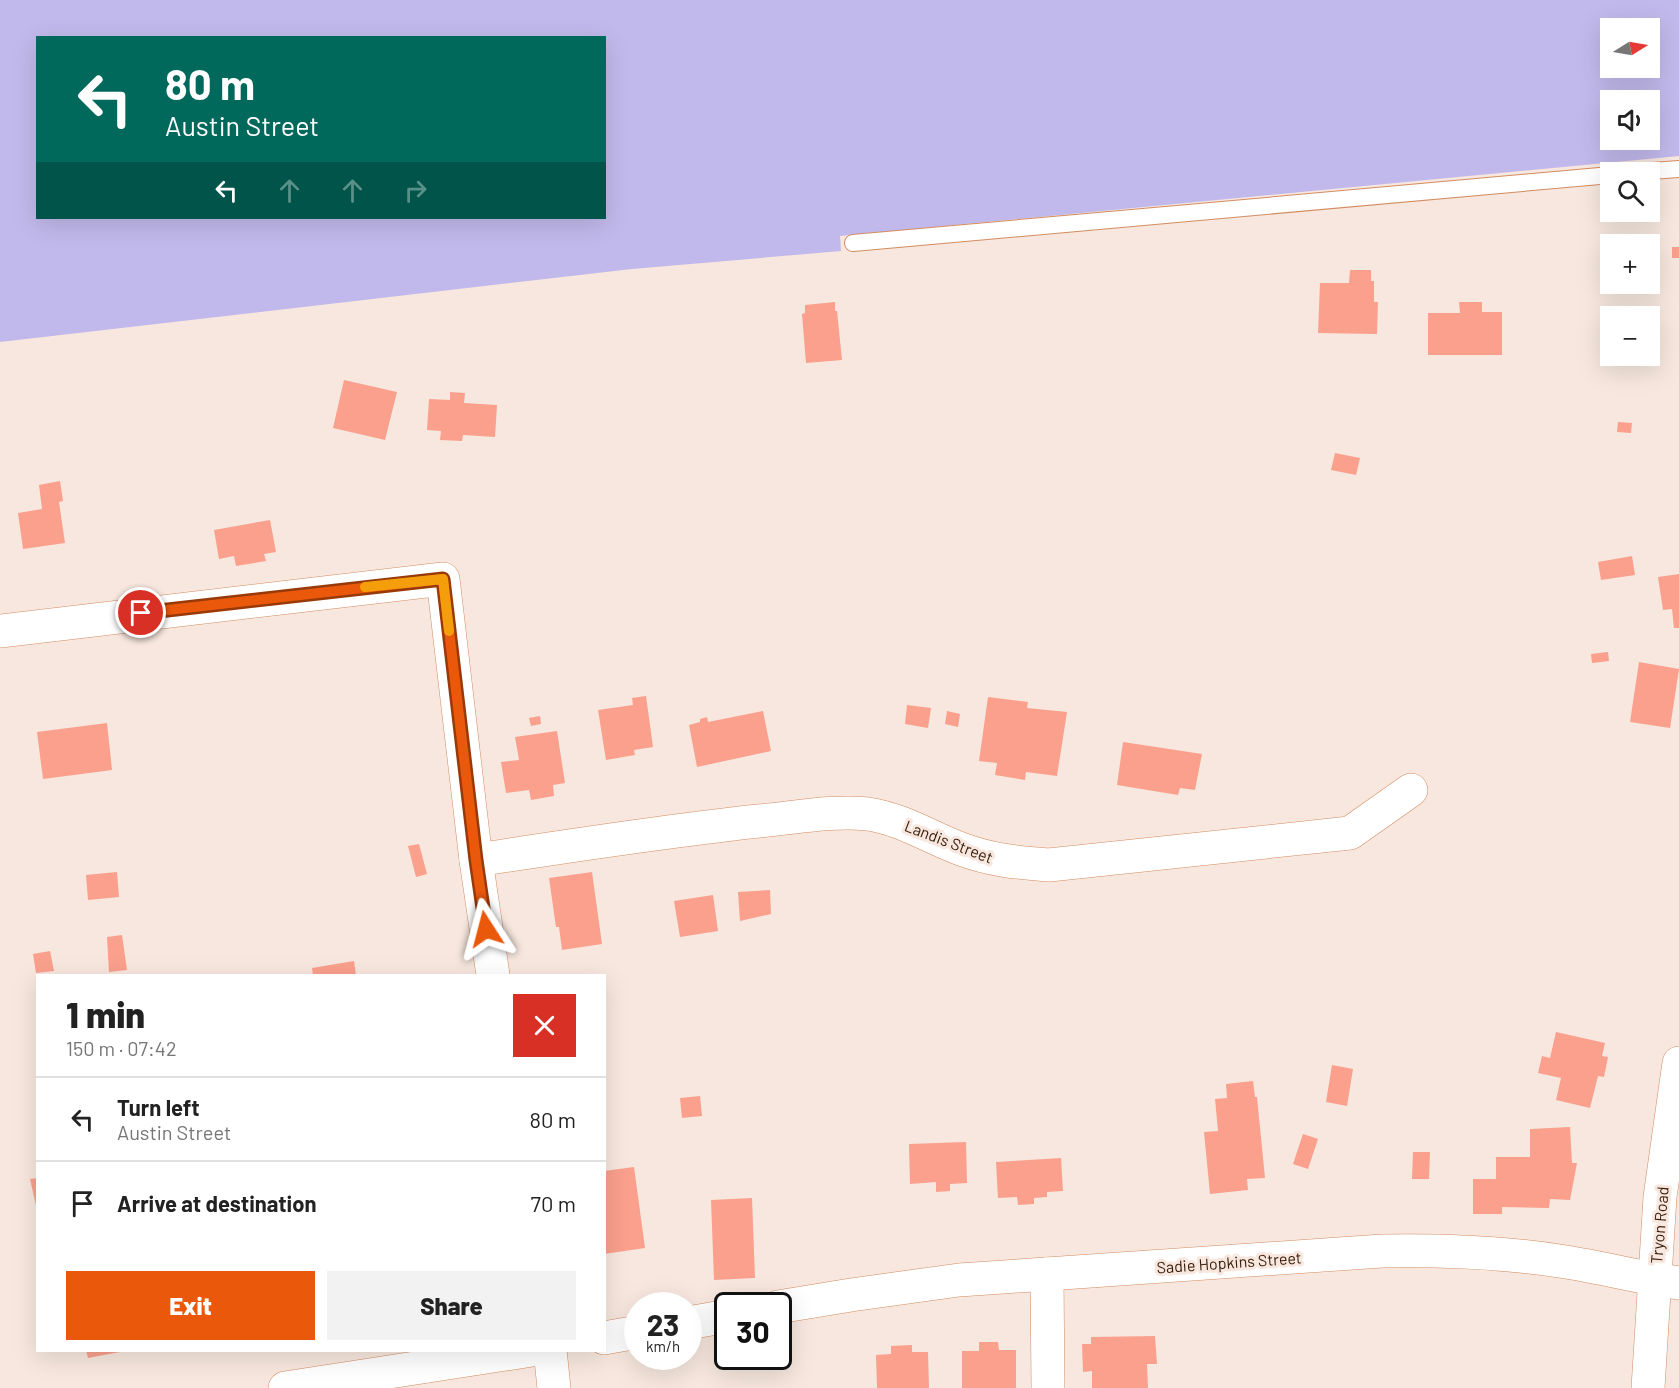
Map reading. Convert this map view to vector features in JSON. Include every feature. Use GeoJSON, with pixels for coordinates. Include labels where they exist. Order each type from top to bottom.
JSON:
{"type":"FeatureCollection","features":[{"type":"Feature","properties":{"kind":"street"},"geometry":{"type":"LineString","coordinates":[[0,632],[443,579],[476,860],[494,974]]}},
{"type":"Feature","properties":{"kind":"street","name":"Landis Street"},"geometry":{"type":"LineString","coordinates":[[476,860],[675,830],[836,814],[867,814],[896,821],[960,849],[1005,862],[1050,865],[1350,833],[1411,790]]}},
{"type":"Feature","properties":{"kind":"street","name":"Tryon Road"},"geometry":{"type":"LineString","coordinates":[[1648,1388],[1666,1282],[1660,1197],[1679,1063]]}},
{"type":"Feature","properties":{"kind":"street","name":"Sadie Hopkins Street"},"geometry":{"type":"LineString","coordinates":[[792,1305],[959,1280],[1382,1251],[1434,1250],[1525,1256],[1666,1282]]}},
{"type":"Feature","properties":{"kind":"street"},"geometry":{"type":"LineString","coordinates":[[1047,1274],[1048,1388]]}},
{"type":"Feature","properties":{"kind":"street"},"geometry":{"type":"LineString","coordinates":[[606,1338],[624,1334]]}},
{"type":"Feature","properties":{"kind":"street"},"geometry":{"type":"LineString","coordinates":[[285,1388],[519,1352]]}},
{"type":"Feature","properties":{"kind":"street"},"geometry":{"type":"LineString","coordinates":[[550,1352],[554,1388]]}},
{"type":"Feature","properties":{"kind":"lane"},"geometry":{"type":"LineString","coordinates":[[1660,170],[1679,169]]}},
{"type":"Feature","properties":{"kind":"lane"},"geometry":{"type":"LineString","coordinates":[[853,243],[1600,176]]}},
{"type":"Feature","properties":{"kind":"shaded area"},"geometry":{"type":"Polygon","coordinates":[[[0,0],[1679,0],[1679,156],[840,236],[841,251],[632,269],[0,342],[0,0]]]}},
{"type":"Feature","properties":{"kind":"building"},"geometry":{"type":"Polygon","coordinates":[[[1672,247],[1679,247],[1679,258],[1672,258],[1672,247]]]}},
{"type":"Feature","properties":{"kind":"building"},"geometry":{"type":"Polygon","coordinates":[[[1350,270],[1371,270],[1371,281],[1374,281],[1374,302],[1378,302],[1377,334],[1318,333],[1320,283],[1349,283],[1350,270]]]}},
{"type":"Feature","properties":{"kind":"building"},"geometry":{"type":"Polygon","coordinates":[[[835,302],[842,360],[806,363],[802,314],[805,313],[805,305],[835,302]]]}},
{"type":"Feature","properties":{"kind":"building"},"geometry":{"type":"Polygon","coordinates":[[[1459,302],[1482,302],[1482,312],[1502,312],[1502,355],[1428,355],[1428,313],[1460,313],[1459,302]]]}},
{"type":"Feature","properties":{"kind":"building"},"geometry":{"type":"Polygon","coordinates":[[[344,380],[397,392],[385,440],[333,428],[344,380]]]}},
{"type":"Feature","properties":{"kind":"building"},"geometry":{"type":"Polygon","coordinates":[[[450,392],[465,393],[464,403],[497,405],[495,437],[463,435],[462,441],[440,440],[441,431],[427,430],[429,399],[450,400],[450,392]]]}},
{"type":"Feature","properties":{"kind":"building"},"geometry":{"type":"Polygon","coordinates":[[[1618,422],[1632,423],[1631,433],[1617,432],[1618,422]]]}},
{"type":"Feature","properties":{"kind":"building"},"geometry":{"type":"Polygon","coordinates":[[[1335,453],[1360,458],[1356,475],[1331,470],[1335,453]]]}},
{"type":"Feature","properties":{"kind":"building"},"geometry":{"type":"Polygon","coordinates":[[[60,481],[63,501],[59,502],[65,543],[23,549],[18,513],[42,509],[39,485],[60,481]]]}},
{"type":"Feature","properties":{"kind":"building"},"geometry":{"type":"Polygon","coordinates":[[[270,520],[276,552],[264,554],[266,561],[236,566],[234,556],[219,559],[214,530],[270,520]]]}},
{"type":"Feature","properties":{"kind":"building"},"geometry":{"type":"Polygon","coordinates":[[[1632,556],[1635,575],[1601,580],[1598,562],[1632,556]]]}},
{"type":"Feature","properties":{"kind":"building"},"geometry":{"type":"Polygon","coordinates":[[[1679,574],[1679,628],[1674,628],[1672,609],[1663,610],[1658,577],[1679,574]]]}},
{"type":"Feature","properties":{"kind":"building"},"geometry":{"type":"Polygon","coordinates":[[[1608,652],[1609,661],[1592,663],[1591,654],[1608,652]]]}},
{"type":"Feature","properties":{"kind":"building"},"geometry":{"type":"Polygon","coordinates":[[[1639,662],[1679,669],[1670,728],[1630,722],[1639,662]]]}},
{"type":"Feature","properties":{"kind":"building"},"geometry":{"type":"Polygon","coordinates":[[[646,696],[653,747],[634,750],[635,755],[606,760],[598,710],[633,705],[632,698],[646,696]]]}},
{"type":"Feature","properties":{"kind":"building"},"geometry":{"type":"Polygon","coordinates":[[[988,697],[1028,702],[1027,708],[1067,712],[1057,776],[1026,772],[1025,780],[995,775],[997,763],[979,761],[988,697]]]}},
{"type":"Feature","properties":{"kind":"building"},"geometry":{"type":"Polygon","coordinates":[[[907,705],[931,708],[928,728],[905,724],[907,705]]]}},
{"type":"Feature","properties":{"kind":"building"},"geometry":{"type":"Polygon","coordinates":[[[763,711],[771,751],[697,767],[689,725],[707,717],[708,722],[763,711]]]}},
{"type":"Feature","properties":{"kind":"building"},"geometry":{"type":"Polygon","coordinates":[[[947,711],[960,714],[958,727],[945,724],[947,711]]]}},
{"type":"Feature","properties":{"kind":"building"},"geometry":{"type":"Polygon","coordinates":[[[540,716],[541,724],[531,726],[529,718],[540,716]]]}},
{"type":"Feature","properties":{"kind":"building"},"geometry":{"type":"Polygon","coordinates":[[[107,723],[112,770],[43,779],[37,732],[107,723]]]}},
{"type":"Feature","properties":{"kind":"building"},"geometry":{"type":"Polygon","coordinates":[[[557,731],[565,783],[553,785],[554,796],[531,800],[529,790],[506,793],[501,762],[519,760],[515,737],[557,731]]]}},
{"type":"Feature","properties":{"kind":"building"},"geometry":{"type":"Polygon","coordinates":[[[1123,742],[1202,754],[1195,790],[1180,788],[1178,795],[1117,785],[1123,742]]]}},
{"type":"Feature","properties":{"kind":"building"},"geometry":{"type":"Polygon","coordinates":[[[419,844],[427,874],[416,877],[408,846],[419,844]]]}},
{"type":"Feature","properties":{"kind":"building"},"geometry":{"type":"Polygon","coordinates":[[[117,872],[119,897],[88,900],[86,875],[117,872]]]}},
{"type":"Feature","properties":{"kind":"building"},"geometry":{"type":"Polygon","coordinates":[[[592,872],[602,944],[562,950],[559,927],[556,927],[549,878],[592,872]]]}},
{"type":"Feature","properties":{"kind":"building"},"geometry":{"type":"Polygon","coordinates":[[[770,890],[771,914],[740,921],[738,892],[770,890]]]}},
{"type":"Feature","properties":{"kind":"building"},"geometry":{"type":"Polygon","coordinates":[[[713,895],[718,931],[680,937],[674,901],[713,895]]]}},
{"type":"Feature","properties":{"kind":"building"},"geometry":{"type":"Polygon","coordinates":[[[122,935],[127,970],[109,972],[107,937],[122,935]]]}},
{"type":"Feature","properties":{"kind":"building"},"geometry":{"type":"Polygon","coordinates":[[[50,951],[54,971],[36,973],[33,954],[50,951]]]}},
{"type":"Feature","properties":{"kind":"building"},"geometry":{"type":"Polygon","coordinates":[[[354,961],[356,974],[313,974],[312,968],[354,961]]]}},
{"type":"Feature","properties":{"kind":"building"},"geometry":{"type":"Polygon","coordinates":[[[1556,1032],[1605,1043],[1602,1056],[1608,1057],[1604,1077],[1598,1076],[1590,1108],[1556,1100],[1561,1078],[1538,1073],[1542,1056],[1550,1058],[1556,1032]]]}},
{"type":"Feature","properties":{"kind":"building"},"geometry":{"type":"Polygon","coordinates":[[[1332,1065],[1353,1069],[1347,1106],[1326,1102],[1332,1065]]]}},
{"type":"Feature","properties":{"kind":"building"},"geometry":{"type":"Polygon","coordinates":[[[1253,1081],[1255,1097],[1257,1097],[1265,1178],[1247,1179],[1248,1190],[1210,1194],[1204,1132],[1218,1131],[1215,1099],[1227,1098],[1226,1084],[1253,1081]]]}},
{"type":"Feature","properties":{"kind":"building"},"geometry":{"type":"Polygon","coordinates":[[[700,1096],[702,1116],[682,1118],[680,1098],[700,1096]]]}},
{"type":"Feature","properties":{"kind":"building"},"geometry":{"type":"Polygon","coordinates":[[[1570,1127],[1572,1163],[1577,1163],[1570,1200],[1550,1199],[1549,1208],[1502,1207],[1502,1214],[1473,1214],[1473,1179],[1496,1179],[1496,1157],[1530,1157],[1530,1129],[1570,1127]]]}},
{"type":"Feature","properties":{"kind":"building"},"geometry":{"type":"Polygon","coordinates":[[[1303,1134],[1318,1139],[1308,1169],[1293,1164],[1303,1134]]]}},
{"type":"Feature","properties":{"kind":"building"},"geometry":{"type":"Polygon","coordinates":[[[966,1142],[967,1183],[950,1184],[950,1191],[936,1192],[936,1182],[910,1184],[909,1144],[966,1142]]]}},
{"type":"Feature","properties":{"kind":"building"},"geometry":{"type":"Polygon","coordinates":[[[1413,1152],[1430,1152],[1429,1179],[1412,1179],[1413,1152]]]}},
{"type":"Feature","properties":{"kind":"building"},"geometry":{"type":"Polygon","coordinates":[[[1061,1158],[1063,1191],[1047,1192],[1047,1197],[1034,1198],[1034,1204],[1018,1205],[1017,1197],[998,1198],[996,1162],[1061,1158]]]}},
{"type":"Feature","properties":{"kind":"building"},"geometry":{"type":"Polygon","coordinates":[[[634,1167],[645,1248],[606,1254],[606,1171],[634,1167]]]}},
{"type":"Feature","properties":{"kind":"building"},"geometry":{"type":"Polygon","coordinates":[[[36,1178],[36,1206],[30,1179],[36,1178]]]}},
{"type":"Feature","properties":{"kind":"building"},"geometry":{"type":"Polygon","coordinates":[[[752,1198],[755,1278],[714,1280],[711,1200],[752,1198]]]}},
{"type":"Feature","properties":{"kind":"building"},"geometry":{"type":"Polygon","coordinates":[[[1155,1336],[1157,1364],[1147,1364],[1148,1388],[1092,1388],[1092,1371],[1083,1372],[1082,1344],[1091,1344],[1091,1337],[1155,1336]]]}},
{"type":"Feature","properties":{"kind":"building"},"geometry":{"type":"Polygon","coordinates":[[[979,1342],[998,1342],[999,1350],[1016,1350],[1016,1388],[962,1388],[962,1351],[979,1351],[979,1342]]]}},
{"type":"Feature","properties":{"kind":"building"},"geometry":{"type":"Polygon","coordinates":[[[912,1345],[912,1352],[928,1352],[929,1388],[877,1388],[876,1355],[891,1354],[891,1346],[912,1345]]]}},
{"type":"Feature","properties":{"kind":"building"},"geometry":{"type":"Polygon","coordinates":[[[86,1352],[120,1352],[88,1358],[86,1352]]]}},
{"type":"Feature","properties":{"kind":"slow traffic"},"geometry":{"type":"LineString","coordinates":[[365,587],[443,579],[449,631]]}},
{"type":"Feature","properties":{"kind":"route"},"geometry":{"type":"LineString","coordinates":[[141,613],[443,579],[486,929]]}}]}
